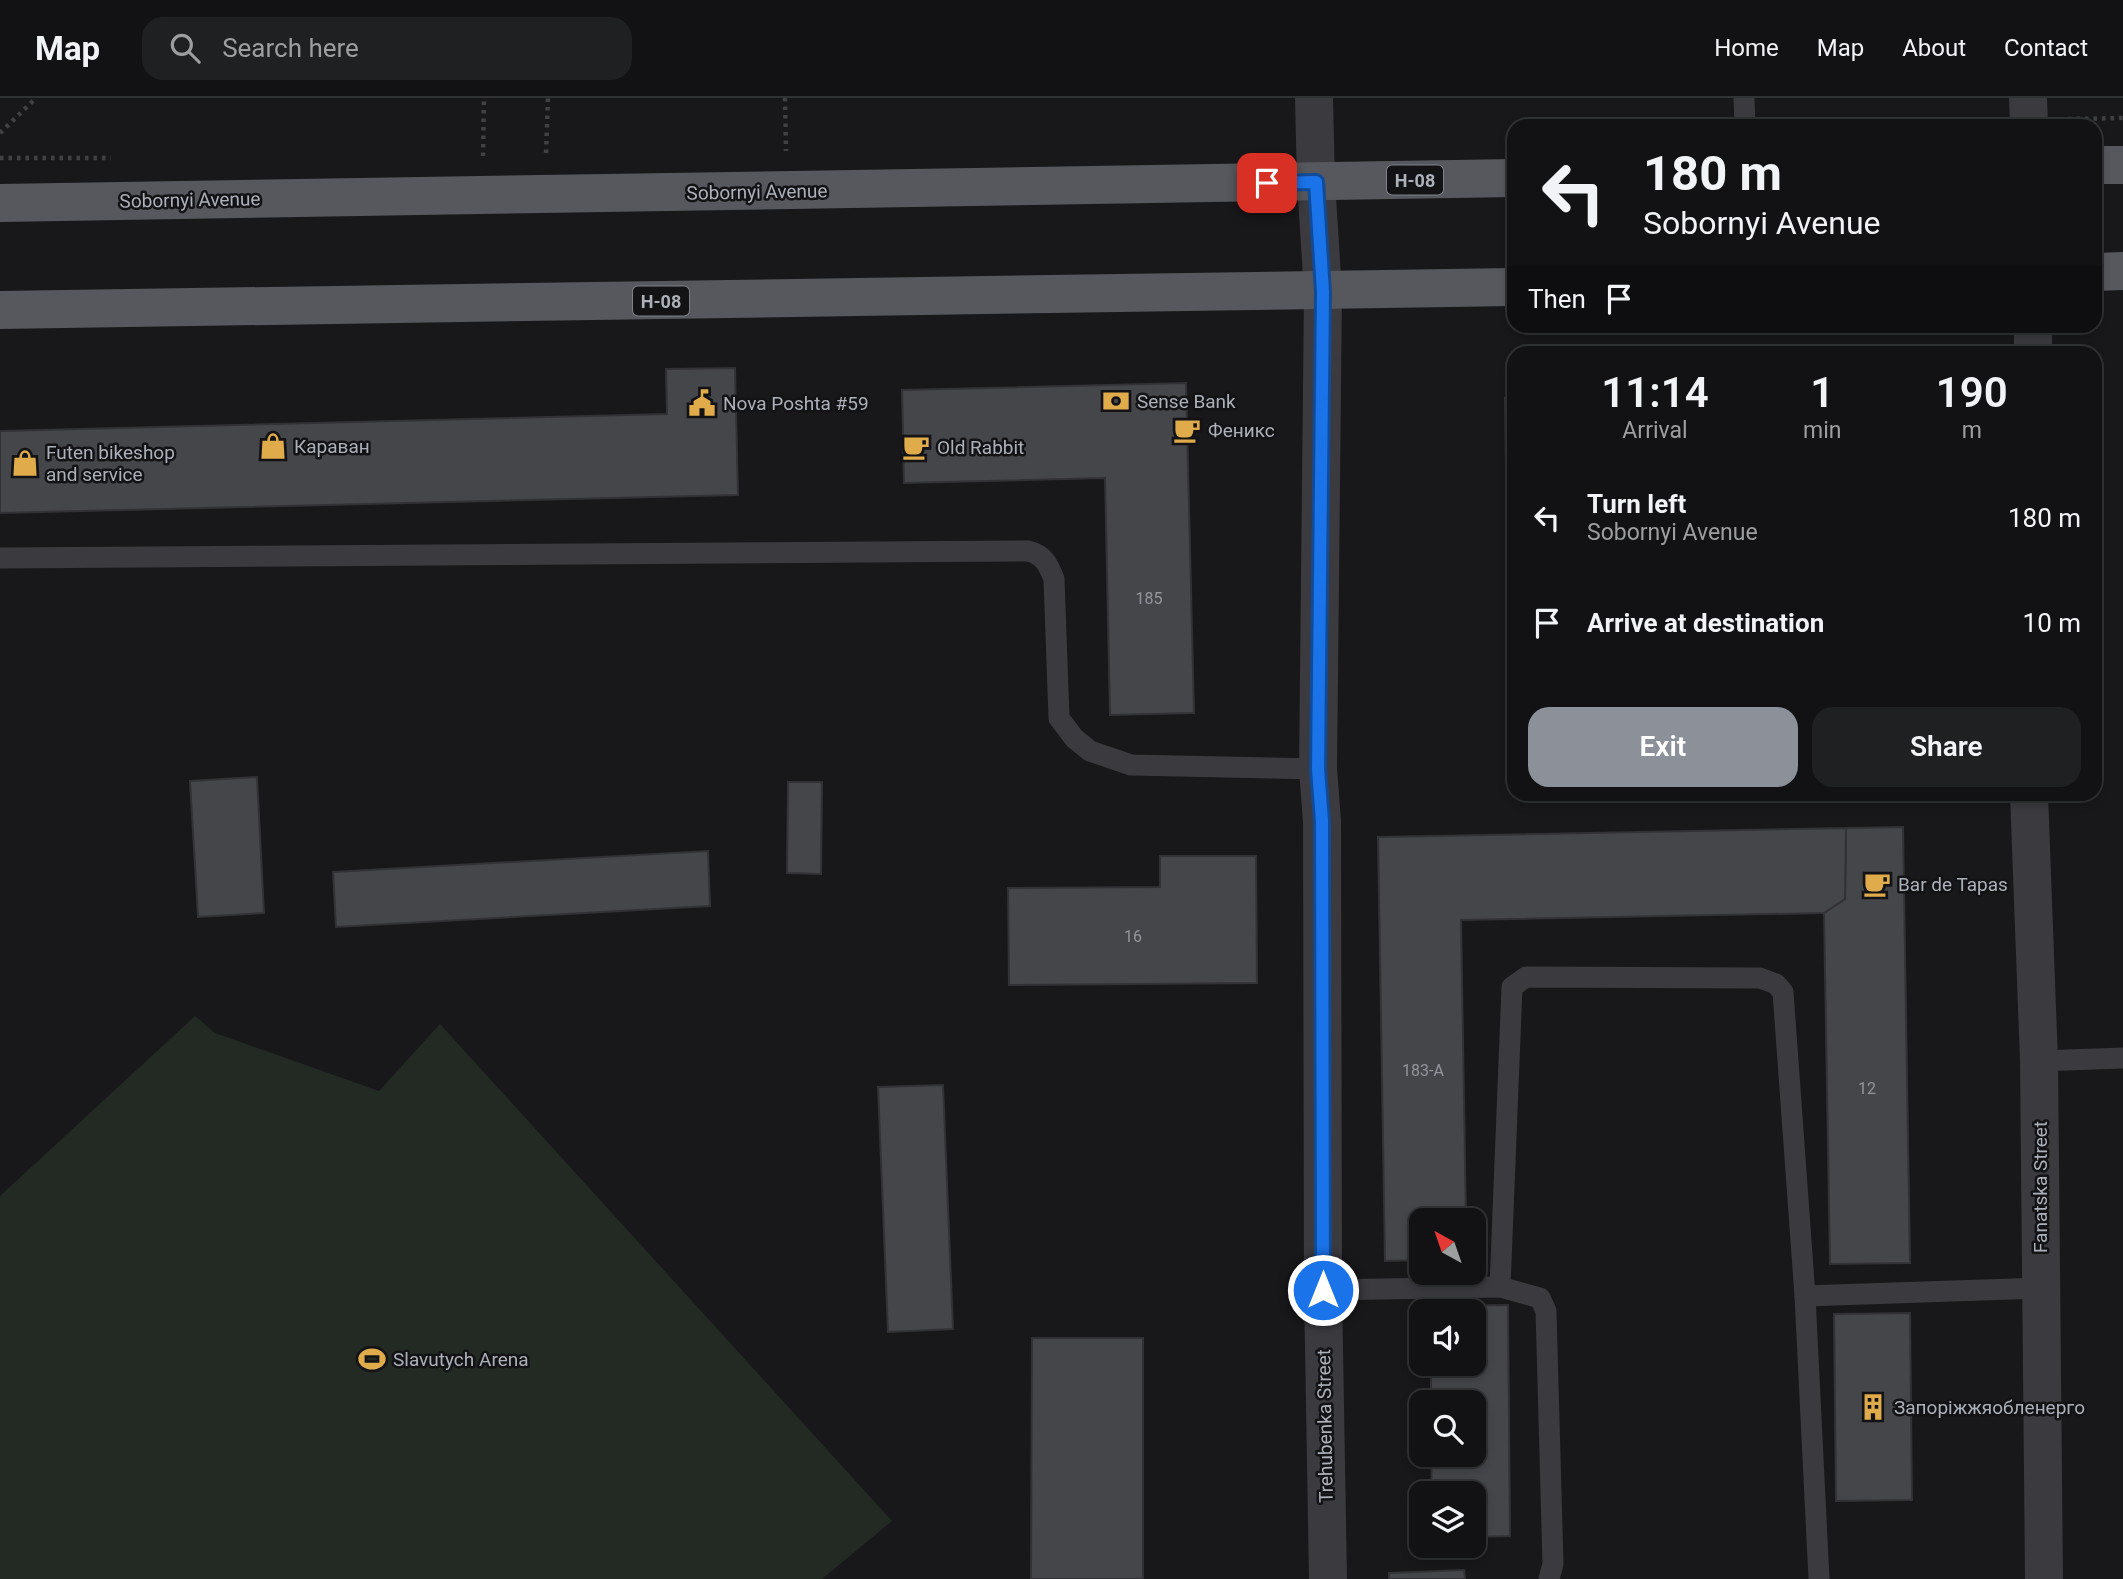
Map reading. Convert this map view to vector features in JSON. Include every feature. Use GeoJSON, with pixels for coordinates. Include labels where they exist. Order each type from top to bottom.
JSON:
{"type":"FeatureCollection","features":[{"type":"Feature","properties":{"kind":"main road"},"geometry":{"type":"LineString","coordinates":[[2102,165],[2123,165]]}},
{"type":"Feature","properties":{"kind":"main road","name":"Sobornyi Avenue"},"geometry":{"type":"LineString","coordinates":[[0,203],[1507,178]]}},
{"type":"Feature","properties":{"kind":"main road"},"geometry":{"type":"LineString","coordinates":[[2102,272],[2123,271]]}},
{"type":"Feature","properties":{"kind":"main road","name":"Н-08"},"geometry":{"type":"LineString","coordinates":[[0,310],[1507,287]]}},
{"type":"Feature","properties":{"kind":"street","name":"Trehubenka Street"},"geometry":{"type":"LineString","coordinates":[[1314,98],[1323,292],[1318,769],[1322,821],[1323,1290],[1328,1579]]}},
{"type":"Feature","properties":{"kind":"street","name":"Fanatska Street"},"geometry":{"type":"LineString","coordinates":[[2029,801],[2039,1061],[2044,1579]]}},
{"type":"Feature","properties":{"kind":"lane"},"geometry":{"type":"LineString","coordinates":[[1744,98],[1745,119]]}},
{"type":"Feature","properties":{"kind":"lane"},"geometry":{"type":"LineString","coordinates":[[0,558],[1028,551],[1039,554],[1048,564],[1054,579],[1059,718],[1074,738],[1090,751],[1131,765],[1318,769]]}},
{"type":"Feature","properties":{"kind":"lane"},"geometry":{"type":"LineString","coordinates":[[1500,1287],[1512,987],[1526,978],[1760,978],[1776,984],[1783,992],[1805,1296],[1819,1579]]}},
{"type":"Feature","properties":{"kind":"lane"},"geometry":{"type":"LineString","coordinates":[[2039,1061],[2123,1058]]}},
{"type":"Feature","properties":{"kind":"lane"},"geometry":{"type":"LineString","coordinates":[[1323,1290],[1500,1287],[1540,1298],[1546,1311],[1553,1564],[1549,1579]]}},
{"type":"Feature","properties":{"kind":"lane"},"geometry":{"type":"LineString","coordinates":[[1805,1296],[2040,1288]]}},
{"type":"Feature","properties":{"kind":"path"},"geometry":{"type":"LineString","coordinates":[[0,133],[36,98]]}},
{"type":"Feature","properties":{"kind":"path"},"geometry":{"type":"LineString","coordinates":[[483,157],[484,98]]}},
{"type":"Feature","properties":{"kind":"path"},"geometry":{"type":"LineString","coordinates":[[546,157],[548,98]]}},
{"type":"Feature","properties":{"kind":"path"},"geometry":{"type":"LineString","coordinates":[[785,98],[786,156]]}},
{"type":"Feature","properties":{"kind":"path"},"geometry":{"type":"LineString","coordinates":[[1926,119],[2029,115],[2123,118]]}},
{"type":"Feature","properties":{"kind":"shaded area","name":"Slavutych Arena"},"geometry":{"type":"Polygon","coordinates":[[[195,1016],[215,1033],[379,1091],[440,1024],[892,1521],[822,1579],[0,1579],[0,1196],[195,1016]]]}},
{"type":"Feature","properties":{"kind":"building"},"geometry":{"type":"Polygon","coordinates":[[[735,368],[738,495],[0,513],[0,431],[667,414],[666,369],[735,368]]]}},
{"type":"Feature","properties":{"kind":"building"},"geometry":{"type":"Polygon","coordinates":[[[1186,383],[1194,713],[1110,715],[1105,478],[904,483],[902,390],[1186,383]]]}},
{"type":"Feature","properties":{"kind":"building"},"geometry":{"type":"Polygon","coordinates":[[[1505,398],[1507,398],[1507,533],[1505,398]]]}},
{"type":"Feature","properties":{"kind":"building"},"geometry":{"type":"Polygon","coordinates":[[[257,777],[264,913],[198,917],[190,781],[257,777]]]}},
{"type":"Feature","properties":{"kind":"building"},"geometry":{"type":"Polygon","coordinates":[[[788,782],[822,782],[821,874],[787,873],[788,782]]]}},
{"type":"Feature","properties":{"kind":"building"},"geometry":{"type":"Polygon","coordinates":[[[1903,827],[1910,1263],[1830,1264],[1824,913],[1845,899],[1846,828],[1903,827]]]}},
{"type":"Feature","properties":{"kind":"building"},"geometry":{"type":"Polygon","coordinates":[[[1846,828],[1845,899],[1824,913],[1461,920],[1466,1208],[1409,1208],[1409,1260],[1385,1261],[1378,837],[1846,828]]]}},
{"type":"Feature","properties":{"kind":"building"},"geometry":{"type":"Polygon","coordinates":[[[708,851],[710,906],[336,927],[333,872],[708,851]]]}},
{"type":"Feature","properties":{"kind":"building"},"geometry":{"type":"Polygon","coordinates":[[[1160,856],[1256,856],[1257,983],[1009,985],[1008,888],[1160,887],[1160,856]]]}},
{"type":"Feature","properties":{"kind":"building"},"geometry":{"type":"Polygon","coordinates":[[[943,1085],[953,1329],[888,1332],[878,1087],[943,1085]]]}},
{"type":"Feature","properties":{"kind":"building"},"geometry":{"type":"Polygon","coordinates":[[[1486,1305],[1508,1305],[1510,1536],[1486,1537],[1486,1481],[1432,1481],[1431,1467],[1486,1467],[1486,1390],[1431,1390],[1431,1376],[1486,1376],[1486,1305]]]}},
{"type":"Feature","properties":{"kind":"building","name":"Запоріжжяобленерго"},"geometry":{"type":"Polygon","coordinates":[[[1910,1313],[1912,1500],[1836,1501],[1834,1314],[1910,1313]]]}},
{"type":"Feature","properties":{"kind":"building"},"geometry":{"type":"Polygon","coordinates":[[[1032,1338],[1143,1338],[1143,1579],[1031,1579],[1032,1338]]]}},
{"type":"Feature","properties":{"kind":"building"},"geometry":{"type":"Polygon","coordinates":[[[1464,1570],[1465,1579],[1389,1579],[1389,1573],[1464,1570]]]}},
{"type":"Feature","properties":{"kind":"place","name":"Sense Bank"},"geometry":{"type":"Point","coordinates":[1116,401]}},
{"type":"Feature","properties":{"kind":"place","name":"Nova Poshta #59"},"geometry":{"type":"Point","coordinates":[702,403]}},
{"type":"Feature","properties":{"kind":"place","name":"Феникс"},"geometry":{"type":"Point","coordinates":[1187,430]}},
{"type":"Feature","properties":{"kind":"place","name":"Караван"},"geometry":{"type":"Point","coordinates":[273,446]}},
{"type":"Feature","properties":{"kind":"place","name":"Old Rabbit"},"geometry":{"type":"Point","coordinates":[916,447]}},
{"type":"Feature","properties":{"kind":"place","name":"Futen bikeshop and service"},"geometry":{"type":"Point","coordinates":[25,463]}},
{"type":"Feature","properties":{"kind":"place","name":"Bar de Tapas"},"geometry":{"type":"Point","coordinates":[1877,884]}},
{"type":"Feature","properties":{"kind":"place","name":"Slavutych Arena"},"geometry":{"type":"Point","coordinates":[372,1359]}},
{"type":"Feature","properties":{"kind":"place","name":"Запоріжжяобленерго"},"geometry":{"type":"Point","coordinates":[1873,1407]}},
{"type":"Feature","properties":{"kind":"route"},"geometry":{"type":"LineString","coordinates":[[1267,183],[1316,182],[1323,292],[1318,769],[1322,821],[1323,1290]]}}]}
